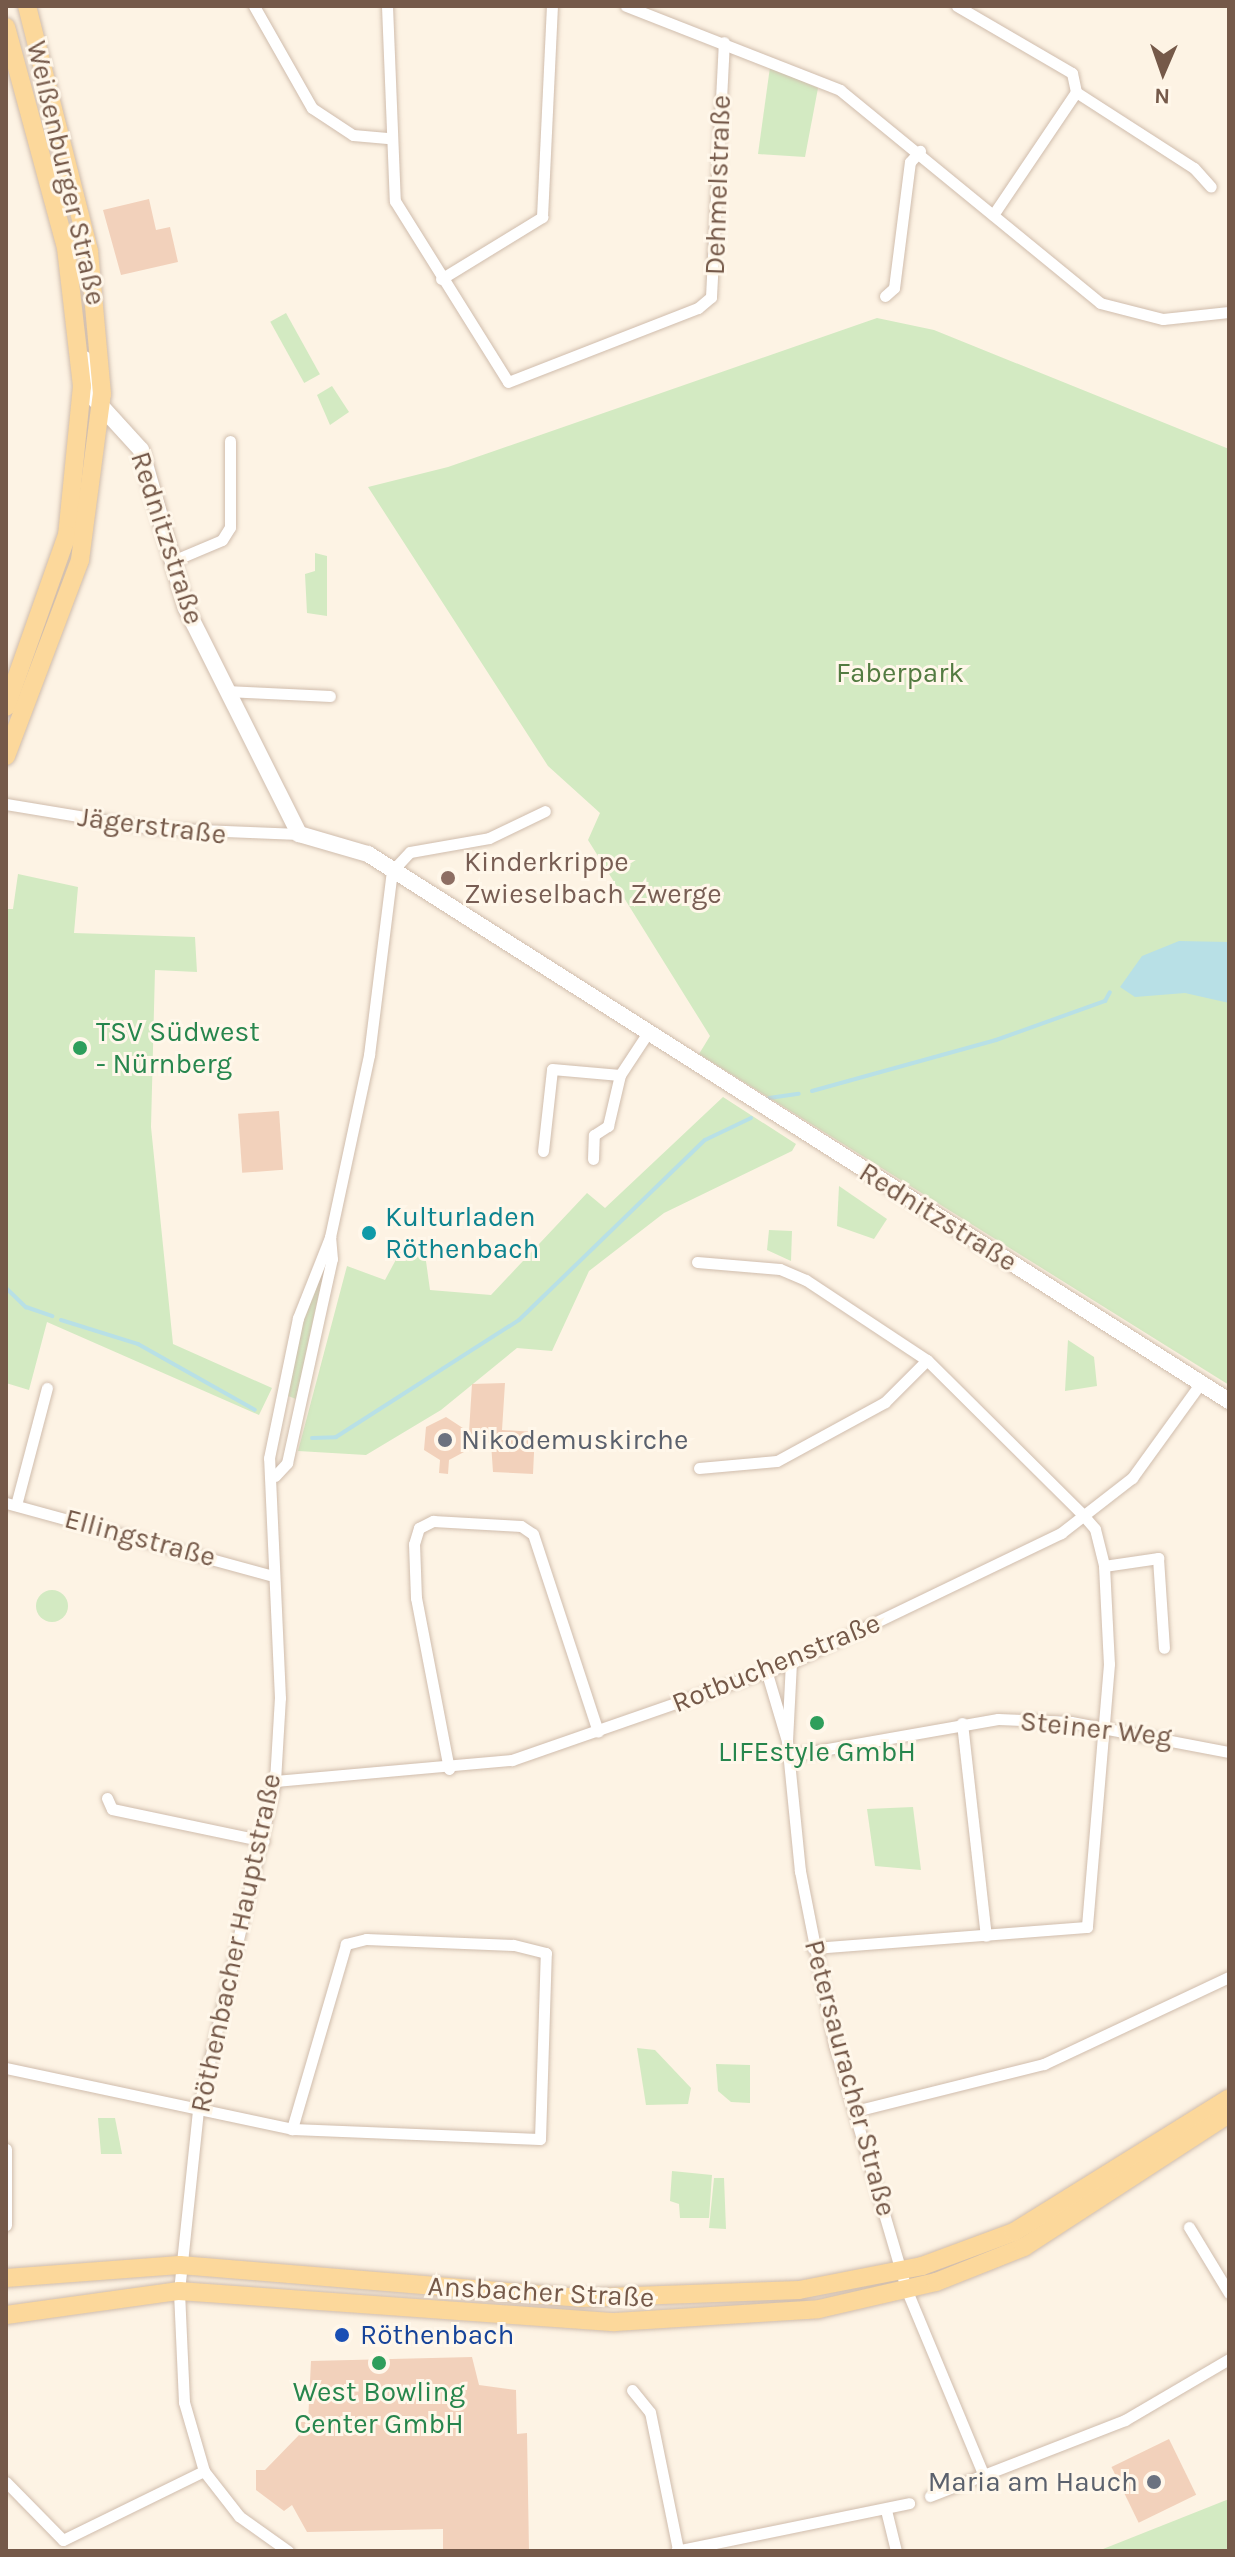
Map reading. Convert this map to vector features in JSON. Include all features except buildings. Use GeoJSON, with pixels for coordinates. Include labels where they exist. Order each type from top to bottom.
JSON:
{"type":"FeatureCollection","features":[{"type":"Feature","properties":{"kind":"main road","name":"Weißenburger Straße"},"geometry":{"type":"LineString","coordinates":[[6,756],[80,560],[102,406],[95,283],[66,150],[27,6]]}},
{"type":"Feature","properties":{"kind":"main road","name":"Weißenburger Straße"},"geometry":{"type":"LineString","coordinates":[[6,27],[66,248],[81,350],[79,454],[67,535],[6,707]]}},
{"type":"Feature","properties":{"kind":"main road"},"geometry":{"type":"LineString","coordinates":[[34,126],[66,150]]}},
{"type":"Feature","properties":{"kind":"main road","name":"Rednitzstraße"},"geometry":{"type":"LineString","coordinates":[[81,350],[91,395],[141,450],[170,562],[226,691],[299,834],[356,850],[392,871],[1229,1401]]}},
{"type":"Feature","properties":{"kind":"main road","name":"Ansbacher Straße"},"geometry":{"type":"LineString","coordinates":[[6,2278],[36,2273],[180,2265],[627,2300],[773,2294],[902,2271],[972,2250],[1052,2213],[1229,2098]]}},
{"type":"Feature","properties":{"kind":"main road","name":"Ansbacher Straße"},"geometry":{"type":"LineString","coordinates":[[6,2315],[29,2308],[179,2291],[661,2322],[789,2313],[907,2291],[1046,2236],[1229,2114]]}},
{"type":"Feature","properties":{"kind":"main road"},"geometry":{"type":"LineString","coordinates":[[29,2308],[43,2284],[36,2273]]}},
{"type":"Feature","properties":{"kind":"street"},"geometry":{"type":"LineString","coordinates":[[254,6],[312,108],[353,135],[390,138]]}},
{"type":"Feature","properties":{"kind":"street"},"geometry":{"type":"LineString","coordinates":[[387,6],[390,138],[395,201],[441,279],[542,217],[552,6]]}},
{"type":"Feature","properties":{"kind":"street"},"geometry":{"type":"LineString","coordinates":[[626,6],[820,78],[920,151],[1100,303],[1163,319],[1229,312]]}},
{"type":"Feature","properties":{"kind":"street"},"geometry":{"type":"LineString","coordinates":[[957,6],[1072,73],[1076,92],[1194,168],[1211,187]]}},
{"type":"Feature","properties":{"kind":"street","name":"Dehmelstraße"},"geometry":{"type":"LineString","coordinates":[[441,279],[508,382],[711,297],[724,42]]}},
{"type":"Feature","properties":{"kind":"street"},"geometry":{"type":"LineString","coordinates":[[993,215],[1076,92]]}},
{"type":"Feature","properties":{"kind":"street"},"geometry":{"type":"LineString","coordinates":[[885,296],[894,288],[910,162],[920,151]]}},
{"type":"Feature","properties":{"kind":"street"},"geometry":{"type":"LineString","coordinates":[[170,562],[222,540],[230,527],[230,441]]}},
{"type":"Feature","properties":{"kind":"street"},"geometry":{"type":"LineString","coordinates":[[226,691],[330,696]]}},
{"type":"Feature","properties":{"kind":"street","name":"Jägerstraße"},"geometry":{"type":"LineString","coordinates":[[6,804],[194,832],[299,834]]}},
{"type":"Feature","properties":{"kind":"street"},"geometry":{"type":"LineString","coordinates":[[392,871],[410,852],[489,838],[545,811]]}},
{"type":"Feature","properties":{"kind":"street","name":"Röthenbacher Hauptstraße"},"geometry":{"type":"LineString","coordinates":[[180,2265],[198,2110],[264,1841],[275,1781],[280,1698],[273,1576],[275,1476],[269,1458],[279,1397],[298,1318],[330,1237],[369,1055],[392,871]]}},
{"type":"Feature","properties":{"kind":"street"},"geometry":{"type":"LineString","coordinates":[[593,1159],[594,1135],[608,1126],[620,1075],[647,1034]]}},
{"type":"Feature","properties":{"kind":"street"},"geometry":{"type":"LineString","coordinates":[[543,1151],[552,1069],[620,1075]]}},
{"type":"Feature","properties":{"kind":"street","name":"Röthenbacher Hauptstraße"},"geometry":{"type":"LineString","coordinates":[[275,1476],[290,1448],[332,1259],[330,1237]]}},
{"type":"Feature","properties":{"kind":"street"},"geometry":{"type":"LineString","coordinates":[[697,1262],[780,1269],[806,1280],[927,1360],[1083,1515],[1095,1529],[1104,1566],[1105,1727],[1087,1927],[813,1948]]}},
{"type":"Feature","properties":{"kind":"street"},"geometry":{"type":"LineString","coordinates":[[699,1468],[777,1461],[885,1402],[927,1360]]}},
{"type":"Feature","properties":{"kind":"street","name":"Rotbuchenstraße"},"geometry":{"type":"LineString","coordinates":[[275,1781],[449,1769],[512,1760],[791,1663],[1001,1567],[1083,1515],[1132,1478],[1200,1384]]}},
{"type":"Feature","properties":{"kind":"street"},"geometry":{"type":"LineString","coordinates":[[11,1504],[47,1388]]}},
{"type":"Feature","properties":{"kind":"street","name":"Ellingstraße"},"geometry":{"type":"LineString","coordinates":[[11,1504],[273,1576]]}},
{"type":"Feature","properties":{"kind":"street"},"geometry":{"type":"LineString","coordinates":[[449,1769],[416,1598],[414,1544],[419,1528],[433,1521],[521,1526],[533,1534],[598,1732]]}},
{"type":"Feature","properties":{"kind":"street"},"geometry":{"type":"LineString","coordinates":[[1104,1566],[1158,1558],[1164,1648]]}},
{"type":"Feature","properties":{"kind":"street","name":"Petersauracher Straße"},"geometry":{"type":"LineString","coordinates":[[791,1663],[788,1756],[813,1948],[855,2111],[902,2271]]}},
{"type":"Feature","properties":{"kind":"street","name":"Petersauracher Straße"},"geometry":{"type":"LineString","coordinates":[[766,1670],[787,1741]]}},
{"type":"Feature","properties":{"kind":"street"},"geometry":{"type":"LineString","coordinates":[[962,1723],[986,1936]]}},
{"type":"Feature","properties":{"kind":"street","name":"Steiner Weg"},"geometry":{"type":"LineString","coordinates":[[788,1756],[962,1723],[1105,1727],[1229,1752]]}},
{"type":"Feature","properties":{"kind":"street"},"geometry":{"type":"LineString","coordinates":[[107,1798],[112,1809],[264,1841]]}},
{"type":"Feature","properties":{"kind":"street"},"geometry":{"type":"LineString","coordinates":[[6,2068],[292,2129],[540,2139],[546,1953],[531,1946],[366,1939],[346,1944],[292,2129]]}},
{"type":"Feature","properties":{"kind":"street"},"geometry":{"type":"LineString","coordinates":[[855,2111],[1044,2064],[1229,1977]]}},
{"type":"Feature","properties":{"kind":"street"},"geometry":{"type":"LineString","coordinates":[[6,2149],[6,2225]]}},
{"type":"Feature","properties":{"kind":"street"},"geometry":{"type":"LineString","coordinates":[[1189,2227],[1229,2293]]}},
{"type":"Feature","properties":{"kind":"street"},"geometry":{"type":"LineString","coordinates":[[180,2265],[184,2402],[204,2471],[239,2516],[288,2551]]}},
{"type":"Feature","properties":{"kind":"street"},"geometry":{"type":"LineString","coordinates":[[902,2271],[907,2291],[985,2478]]}},
{"type":"Feature","properties":{"kind":"street"},"geometry":{"type":"LineString","coordinates":[[930,2496],[985,2478],[1125,2420],[1229,2359]]}},
{"type":"Feature","properties":{"kind":"street"},"geometry":{"type":"LineString","coordinates":[[632,2390],[650,2412],[677,2550],[705,2548],[909,2503]]}},
{"type":"Feature","properties":{"kind":"street"},"geometry":{"type":"LineString","coordinates":[[6,2482],[63,2546],[204,2471]]}},
{"type":"Feature","properties":{"kind":"street"},"geometry":{"type":"LineString","coordinates":[[886,2510],[896,2551]]}},
{"type":"Feature","properties":{"kind":"green space"},"geometry":{"type":"Polygon","coordinates":[[[770,67],[818,88],[805,157],[758,154],[770,67]]]}},
{"type":"Feature","properties":{"kind":"green space"},"geometry":{"type":"Polygon","coordinates":[[[286,313],[320,374],[304,383],[270,322],[286,313]]]}},
{"type":"Feature","properties":{"kind":"green space","name":"Faberpark"},"geometry":{"type":"Polygon","coordinates":[[[877,318],[934,330],[1229,449],[1229,1385],[699,1054],[710,1036],[588,840],[600,813],[548,766],[368,487],[448,467],[877,318]]]}},
{"type":"Feature","properties":{"kind":"green space"},"geometry":{"type":"Polygon","coordinates":[[[332,386],[349,412],[330,425],[317,395],[332,386]]]}},
{"type":"Feature","properties":{"kind":"green space"},"geometry":{"type":"Polygon","coordinates":[[[315,553],[327,556],[327,616],[307,613],[305,574],[315,571],[315,553]]]}},
{"type":"Feature","properties":{"kind":"green space","name":"TSV Südwest - Nürnberg"},"geometry":{"type":"Polygon","coordinates":[[[18,874],[78,887],[74,933],[195,937],[197,972],[155,970],[151,1127],[173,1344],[272,1388],[259,1415],[47,1322],[29,1390],[6,1383],[6,909],[13,909],[18,874]]]}},
{"type":"Feature","properties":{"kind":"green space"},"geometry":{"type":"Polygon","coordinates":[[[723,1097],[796,1144],[792,1151],[664,1213],[589,1271],[552,1351],[517,1348],[441,1410],[366,1455],[298,1451],[347,1266],[385,1280],[400,1252],[425,1254],[430,1290],[491,1295],[587,1193],[605,1208],[723,1097]]]}},
{"type":"Feature","properties":{"kind":"green space"},"geometry":{"type":"Polygon","coordinates":[[[839,1186],[887,1219],[874,1239],[837,1226],[839,1186]]]}},
{"type":"Feature","properties":{"kind":"green space"},"geometry":{"type":"Polygon","coordinates":[[[769,1230],[792,1231],[791,1261],[767,1250],[769,1230]]]}},
{"type":"Feature","properties":{"kind":"green space"},"geometry":{"type":"Polygon","coordinates":[[[322,1254],[327,1256],[296,1399],[283,1394],[322,1254]]]}},
{"type":"Feature","properties":{"kind":"green space"},"geometry":{"type":"Polygon","coordinates":[[[1068,1340],[1094,1357],[1097,1386],[1065,1391],[1068,1340]]]}},
{"type":"Feature","properties":{"kind":"green space"},"geometry":{"type":"Polygon","coordinates":[[[52,1590],[63,1595],[68,1606],[63,1617],[52,1622],[41,1617],[36,1606],[41,1595],[52,1590]]]}},
{"type":"Feature","properties":{"kind":"green space"},"geometry":{"type":"Polygon","coordinates":[[[913,1807],[921,1870],[875,1866],[867,1809],[913,1807]]]}},
{"type":"Feature","properties":{"kind":"green space"},"geometry":{"type":"Polygon","coordinates":[[[637,2048],[655,2050],[691,2088],[688,2104],[646,2105],[637,2048]]]}},
{"type":"Feature","properties":{"kind":"green space"},"geometry":{"type":"Polygon","coordinates":[[[716,2064],[750,2065],[750,2103],[731,2102],[718,2091],[716,2064]]]}},
{"type":"Feature","properties":{"kind":"green space"},"geometry":{"type":"Polygon","coordinates":[[[98,2118],[115,2118],[122,2154],[101,2154],[98,2118]]]}},
{"type":"Feature","properties":{"kind":"green space"},"geometry":{"type":"Polygon","coordinates":[[[672,2171],[712,2175],[709,2218],[680,2218],[679,2204],[670,2201],[672,2171]]]}},
{"type":"Feature","properties":{"kind":"green space"},"geometry":{"type":"Polygon","coordinates":[[[714,2178],[724,2178],[726,2229],[709,2228],[714,2178]]]}},
{"type":"Feature","properties":{"kind":"green space"},"geometry":{"type":"Polygon","coordinates":[[[1229,2499],[1229,2551],[1098,2551],[1229,2499]]]}},
{"type":"Feature","properties":{"kind":"water"},"geometry":{"type":"Polygon","coordinates":[[[1179,941],[1229,942],[1229,1003],[1185,993],[1135,997],[1120,987],[1142,956],[1179,941]]]}},
{"type":"Feature","properties":{"kind":"waterway"},"geometry":{"type":"LineString","coordinates":[[812,1091],[996,1040],[1105,1001],[1110,992]]}},
{"type":"Feature","properties":{"kind":"waterway"},"geometry":{"type":"LineString","coordinates":[[769,1098],[799,1094]]}},
{"type":"Feature","properties":{"kind":"waterway"},"geometry":{"type":"LineString","coordinates":[[312,1438],[336,1437],[519,1320],[705,1140],[751,1118]]}},
{"type":"Feature","properties":{"kind":"waterway"},"geometry":{"type":"LineString","coordinates":[[6,1288],[26,1307],[52,1316]]}},
{"type":"Feature","properties":{"kind":"waterway"},"geometry":{"type":"LineString","coordinates":[[61,1320],[138,1344],[255,1410]]}},
{"type":"Feature","properties":{"kind":"place","name":"Kinderkrippe Zwieselbach Zwerge"},"geometry":{"type":"Point","coordinates":[448,878]}},
{"type":"Feature","properties":{"kind":"place","name":"TSV Südwest - Nürnberg"},"geometry":{"type":"Point","coordinates":[80,1048]}},
{"type":"Feature","properties":{"kind":"place","name":"Kulturladen Röthenbach"},"geometry":{"type":"Point","coordinates":[369,1233]}},
{"type":"Feature","properties":{"kind":"place","name":"Nikodemuskirche"},"geometry":{"type":"Point","coordinates":[445,1440]}},
{"type":"Feature","properties":{"kind":"place","name":"LIFEstyle GmbH"},"geometry":{"type":"Point","coordinates":[817,1723]}},
{"type":"Feature","properties":{"kind":"place","name":"Röthenbach"},"geometry":{"type":"Point","coordinates":[342,2335]}},
{"type":"Feature","properties":{"kind":"place","name":"West Bowling Center GmbH"},"geometry":{"type":"Point","coordinates":[379,2363]}},
{"type":"Feature","properties":{"kind":"place","name":"Maria am Hauch"},"geometry":{"type":"Point","coordinates":[1154,2482]}}]}
